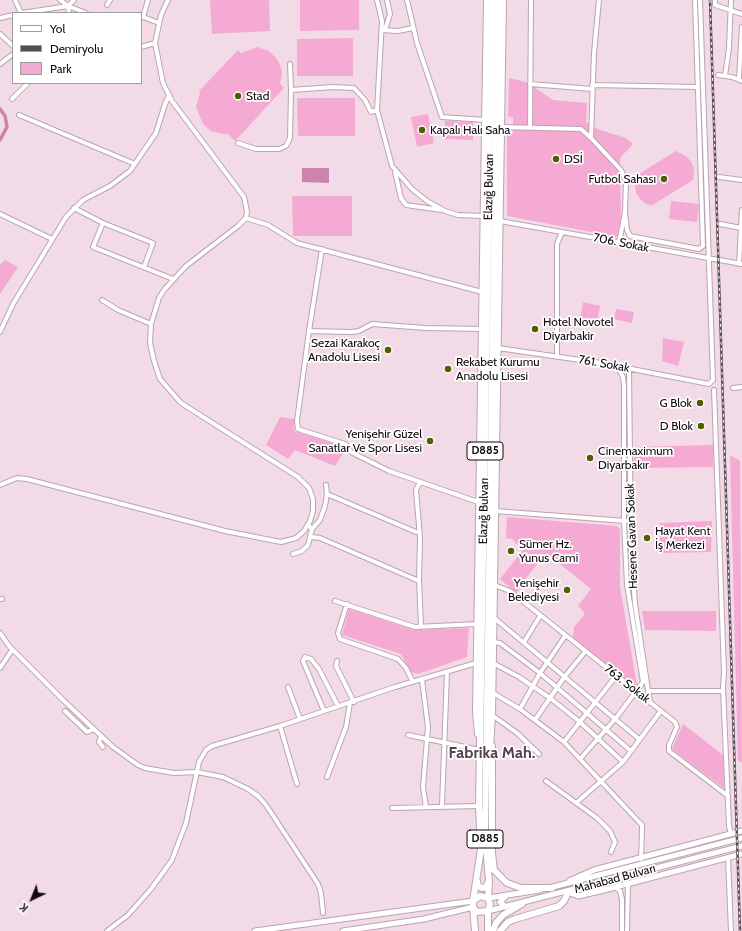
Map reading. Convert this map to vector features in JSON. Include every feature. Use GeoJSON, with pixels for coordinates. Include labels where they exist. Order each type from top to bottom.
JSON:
{"type":"FeatureCollection","features":[{"type":"Feature","properties":{"kind":"highway"},"geometry":{"type":"LineString","coordinates":[[480,750],[476,712],[476,663],[487,0]]}},
{"type":"Feature","properties":{"kind":"highway","name":"Elazığ Bulvarı"},"geometry":{"type":"LineString","coordinates":[[475,931],[473,904],[481,849],[479,806],[492,0]]}},
{"type":"Feature","properties":{"kind":"highway","name":"Elazığ Bulvarı"},"geometry":{"type":"LineString","coordinates":[[488,898],[489,881],[485,834],[498,0]]}},
{"type":"Feature","properties":{"kind":"highway"},"geometry":{"type":"LineString","coordinates":[[503,0],[493,693],[491,739],[492,853],[494,870],[508,883],[521,888],[552,888]]}},
{"type":"Feature","properties":{"kind":"highway"},"geometry":{"type":"LineString","coordinates":[[487,780],[491,739]]}},
{"type":"Feature","properties":{"kind":"highway"},"geometry":{"type":"LineString","coordinates":[[477,879],[478,886],[482,888],[486,887],[489,881]]}},
{"type":"Feature","properties":{"kind":"highway"},"geometry":{"type":"LineString","coordinates":[[500,931],[508,922],[515,919],[559,906],[564,901],[568,892]]}},
{"type":"Feature","properties":{"kind":"highway"},"geometry":{"type":"LineString","coordinates":[[488,911],[480,913],[473,904],[480,896],[488,898],[490,904],[488,911],[488,931]]}},
{"type":"Feature","properties":{"kind":"highway"},"geometry":{"type":"LineString","coordinates":[[493,931],[496,923],[503,915],[522,904]]}},
{"type":"Feature","properties":{"kind":"main road"},"geometry":{"type":"LineString","coordinates":[[552,888],[594,870],[641,859],[742,831]]}},
{"type":"Feature","properties":{"kind":"main road","name":"Mahabad Bulvarı"},"geometry":{"type":"LineString","coordinates":[[488,898],[552,888],[742,838]]}},
{"type":"Feature","properties":{"kind":"main road","name":"Mahabad Bulvarı"},"geometry":{"type":"LineString","coordinates":[[488,911],[522,904],[742,846]]}},
{"type":"Feature","properties":{"kind":"main road"},"geometry":{"type":"LineString","coordinates":[[568,892],[578,896],[742,854]]}},
{"type":"Feature","properties":{"kind":"main road"},"geometry":{"type":"LineString","coordinates":[[507,895],[502,898],[500,902],[507,907]]}},
{"type":"Feature","properties":{"kind":"main road"},"geometry":{"type":"LineString","coordinates":[[255,931],[473,904]]}},
{"type":"Feature","properties":{"kind":"main road"},"geometry":{"type":"LineString","coordinates":[[342,931],[424,919],[473,904]]}},
{"type":"Feature","properties":{"kind":"street"},"geometry":{"type":"LineString","coordinates":[[15,0],[21,12]]}},
{"type":"Feature","properties":{"kind":"street"},"geometry":{"type":"LineString","coordinates":[[60,0],[68,6],[83,12]]}},
{"type":"Feature","properties":{"kind":"street"},"geometry":{"type":"LineString","coordinates":[[29,12],[68,6],[74,0]]}},
{"type":"Feature","properties":{"kind":"street"},"geometry":{"type":"LineString","coordinates":[[107,5],[110,0]]}},
{"type":"Feature","properties":{"kind":"street"},"geometry":{"type":"LineString","coordinates":[[148,0],[143,17],[159,23]]}},
{"type":"Feature","properties":{"kind":"street"},"geometry":{"type":"LineString","coordinates":[[0,485],[17,478],[28,479],[225,531],[281,542],[296,538],[308,525],[313,511],[313,499],[309,488],[298,476],[182,403],[160,379],[150,343],[152,324],[159,298],[173,279],[186,266],[238,226],[246,218],[247,205],[244,197],[169,96],[163,83],[155,43],[159,23],[168,0]]}},
{"type":"Feature","properties":{"kind":"street"},"geometry":{"type":"LineString","coordinates":[[377,0],[380,8],[383,30],[378,67],[377,110],[395,171],[399,192],[406,205],[445,211],[458,215],[484,216]]}},
{"type":"Feature","properties":{"kind":"street"},"geometry":{"type":"LineString","coordinates":[[383,30],[390,14],[386,0]]}},
{"type":"Feature","properties":{"kind":"street"},"geometry":{"type":"LineString","coordinates":[[407,0],[413,28],[442,117],[485,120]]}},
{"type":"Feature","properties":{"kind":"street"},"geometry":{"type":"LineString","coordinates":[[530,127],[531,0]]}},
{"type":"Feature","properties":{"kind":"street"},"geometry":{"type":"LineString","coordinates":[[591,138],[592,87],[599,0]]}},
{"type":"Feature","properties":{"kind":"street"},"geometry":{"type":"LineString","coordinates":[[502,127],[581,129],[621,170],[626,181],[625,212],[627,230],[630,236],[700,249],[702,248],[695,0]]}},
{"type":"Feature","properties":{"kind":"street"},"geometry":{"type":"LineString","coordinates":[[700,0],[710,259]]}},
{"type":"Feature","properties":{"kind":"street"},"geometry":{"type":"LineString","coordinates":[[715,0],[715,6],[742,14]]}},
{"type":"Feature","properties":{"kind":"street"},"geometry":{"type":"LineString","coordinates":[[725,76],[729,48],[731,0]]}},
{"type":"Feature","properties":{"kind":"street"},"geometry":{"type":"LineString","coordinates":[[68,6],[69,12]]}},
{"type":"Feature","properties":{"kind":"street"},"geometry":{"type":"LineString","coordinates":[[0,18],[12,15]]}},
{"type":"Feature","properties":{"kind":"street"},"geometry":{"type":"LineString","coordinates":[[718,75],[740,80],[742,27]]}},
{"type":"Feature","properties":{"kind":"street"},"geometry":{"type":"LineString","coordinates":[[383,30],[398,31],[413,28]]}},
{"type":"Feature","properties":{"kind":"street"},"geometry":{"type":"LineString","coordinates":[[0,34],[12,45]]}},
{"type":"Feature","properties":{"kind":"street"},"geometry":{"type":"LineString","coordinates":[[142,47],[155,43]]}},
{"type":"Feature","properties":{"kind":"street"},"geometry":{"type":"LineString","coordinates":[[0,64],[12,55]]}},
{"type":"Feature","properties":{"kind":"street"},"geometry":{"type":"LineString","coordinates":[[238,143],[256,149],[279,149],[286,146],[290,138],[290,64]]}},
{"type":"Feature","properties":{"kind":"street"},"geometry":{"type":"LineString","coordinates":[[12,99],[27,84]]}},
{"type":"Feature","properties":{"kind":"street"},"geometry":{"type":"LineString","coordinates":[[530,84],[592,87],[698,87]]}},
{"type":"Feature","properties":{"kind":"street"},"geometry":{"type":"LineString","coordinates":[[291,90],[333,87],[354,88],[365,100],[371,112],[377,110]]}},
{"type":"Feature","properties":{"kind":"street"},"geometry":{"type":"LineString","coordinates":[[0,332],[13,304],[35,271],[52,239],[74,208],[83,200],[121,179],[135,164],[156,133],[169,96]]}},
{"type":"Feature","properties":{"kind":"street"},"geometry":{"type":"LineString","coordinates":[[19,115],[135,164]]}},
{"type":"Feature","properties":{"kind":"street"},"geometry":{"type":"LineString","coordinates":[[395,171],[420,196],[445,211]]}},
{"type":"Feature","properties":{"kind":"street"},"geometry":{"type":"LineString","coordinates":[[719,177],[742,180]]}},
{"type":"Feature","properties":{"kind":"street"},"geometry":{"type":"LineString","coordinates":[[74,208],[103,223],[153,243],[144,267]]}},
{"type":"Feature","properties":{"kind":"street"},"geometry":{"type":"LineString","coordinates":[[740,264],[742,210]]}},
{"type":"Feature","properties":{"kind":"street"},"geometry":{"type":"LineString","coordinates":[[619,243],[625,212]]}},
{"type":"Feature","properties":{"kind":"street"},"geometry":{"type":"LineString","coordinates":[[0,214],[52,239]]}},
{"type":"Feature","properties":{"kind":"street"},"geometry":{"type":"LineString","coordinates":[[246,218],[268,225],[297,243],[482,292]]}},
{"type":"Feature","properties":{"kind":"street","name":"706. Sokak"},"geometry":{"type":"LineString","coordinates":[[500,221],[740,264]]}},
{"type":"Feature","properties":{"kind":"street"},"geometry":{"type":"LineString","coordinates":[[103,223],[93,247],[173,279]]}},
{"type":"Feature","properties":{"kind":"street"},"geometry":{"type":"LineString","coordinates":[[720,224],[741,231]]}},
{"type":"Feature","properties":{"kind":"street"},"geometry":{"type":"LineString","coordinates":[[558,357],[557,244],[562,232]]}},
{"type":"Feature","properties":{"kind":"street"},"geometry":{"type":"LineString","coordinates":[[322,249],[309,331],[297,421],[298,429],[345,444],[351,452],[389,471],[478,502]]}},
{"type":"Feature","properties":{"kind":"street","name":"761. Sokak"},"geometry":{"type":"LineString","coordinates":[[498,348],[629,368],[709,384],[713,380],[714,373],[710,259]]}},
{"type":"Feature","properties":{"kind":"street"},"geometry":{"type":"LineString","coordinates":[[102,300],[118,310],[152,324]]}},
{"type":"Feature","properties":{"kind":"street"},"geometry":{"type":"LineString","coordinates":[[309,331],[352,332],[359,331],[372,324],[426,328],[482,329]]}},
{"type":"Feature","properties":{"kind":"street"},"geometry":{"type":"LineString","coordinates":[[580,759],[616,718],[637,692],[643,682],[627,585],[624,521],[624,385],[623,376],[617,366]]}},
{"type":"Feature","properties":{"kind":"street","name":"Hesene Gavan Sokak"},"geometry":{"type":"LineString","coordinates":[[629,368],[631,521],[635,604],[650,691],[650,703]]}},
{"type":"Feature","properties":{"kind":"street"},"geometry":{"type":"LineString","coordinates":[[733,388],[742,388]]}},
{"type":"Feature","properties":{"kind":"street"},"geometry":{"type":"LineString","coordinates":[[714,390],[724,672],[723,691],[731,834]]}},
{"type":"Feature","properties":{"kind":"street"},"geometry":{"type":"LineString","coordinates":[[420,482],[416,490],[420,538],[419,581],[421,627]]}},
{"type":"Feature","properties":{"kind":"street"},"geometry":{"type":"LineString","coordinates":[[293,554],[302,551],[308,545],[312,537],[312,529],[320,520],[327,494],[326,485]]}},
{"type":"Feature","properties":{"kind":"street"},"geometry":{"type":"LineString","coordinates":[[327,494],[416,532]]}},
{"type":"Feature","properties":{"kind":"street"},"geometry":{"type":"LineString","coordinates":[[495,511],[631,521]]}},
{"type":"Feature","properties":{"kind":"street"},"geometry":{"type":"LineString","coordinates":[[308,525],[312,529]]}},
{"type":"Feature","properties":{"kind":"street"},"geometry":{"type":"LineString","coordinates":[[312,537],[320,538],[419,581]]}},
{"type":"Feature","properties":{"kind":"street","name":"763. Sokak"},"geometry":{"type":"LineString","coordinates":[[494,586],[510,591],[660,712],[675,722],[677,727],[668,748],[669,751],[728,796]]}},
{"type":"Feature","properties":{"kind":"street"},"geometry":{"type":"LineString","coordinates":[[335,601],[415,627],[477,624]]}},
{"type":"Feature","properties":{"kind":"street"},"geometry":{"type":"LineString","coordinates":[[347,604],[338,633],[340,639],[398,659],[406,668],[413,682]]}},
{"type":"Feature","properties":{"kind":"street"},"geometry":{"type":"LineString","coordinates":[[524,642],[540,616]]}},
{"type":"Feature","properties":{"kind":"street"},"geometry":{"type":"LineString","coordinates":[[493,618],[616,718],[639,739]]}},
{"type":"Feature","properties":{"kind":"street"},"geometry":{"type":"LineString","coordinates":[[0,633],[12,650],[101,736],[113,747],[145,768],[174,773],[197,772],[223,777],[253,792],[266,805],[318,884],[322,893],[322,913]]}},
{"type":"Feature","properties":{"kind":"street"},"geometry":{"type":"LineString","coordinates":[[520,709],[547,661],[565,636]]}},
{"type":"Feature","properties":{"kind":"street"},"geometry":{"type":"LineString","coordinates":[[493,642],[500,643],[558,687],[631,751]]}},
{"type":"Feature","properties":{"kind":"street"},"geometry":{"type":"LineString","coordinates":[[0,668],[12,650]]}},
{"type":"Feature","properties":{"kind":"street"},"geometry":{"type":"LineString","coordinates":[[535,720],[565,676],[585,652]]}},
{"type":"Feature","properties":{"kind":"street"},"geometry":{"type":"LineString","coordinates":[[324,711],[303,661],[305,657],[311,659],[320,669],[338,706]]}},
{"type":"Feature","properties":{"kind":"street"},"geometry":{"type":"LineString","coordinates":[[327,777],[346,727],[352,702],[336,666],[337,661]]}},
{"type":"Feature","properties":{"kind":"street"},"geometry":{"type":"LineString","coordinates":[[107,931],[128,915],[144,897],[172,860],[186,823],[197,772],[202,756],[206,750],[212,746],[280,726],[395,687],[476,663]]}},
{"type":"Feature","properties":{"kind":"street"},"geometry":{"type":"LineString","coordinates":[[493,663],[533,686],[550,698],[580,722],[623,762]]}},
{"type":"Feature","properties":{"kind":"street"},"geometry":{"type":"LineString","coordinates":[[442,806],[447,672]]}},
{"type":"Feature","properties":{"kind":"street"},"geometry":{"type":"LineString","coordinates":[[564,742],[616,676]]}},
{"type":"Feature","properties":{"kind":"street"},"geometry":{"type":"LineString","coordinates":[[422,680],[427,712],[427,738],[422,787],[426,807]]}},
{"type":"Feature","properties":{"kind":"street"},"geometry":{"type":"LineString","coordinates":[[288,687],[300,719]]}},
{"type":"Feature","properties":{"kind":"street"},"geometry":{"type":"LineString","coordinates":[[650,691],[723,691]]}},
{"type":"Feature","properties":{"kind":"street"},"geometry":{"type":"LineString","coordinates":[[493,693],[520,709],[564,742],[642,825],[641,859]]}},
{"type":"Feature","properties":{"kind":"street"},"geometry":{"type":"LineString","coordinates":[[65,711],[87,732],[94,729]]}},
{"type":"Feature","properties":{"kind":"street"},"geometry":{"type":"LineString","coordinates":[[576,803],[623,762],[660,712]]}},
{"type":"Feature","properties":{"kind":"street"},"geometry":{"type":"LineString","coordinates":[[492,715],[518,733],[539,754]]}},
{"type":"Feature","properties":{"kind":"street"},"geometry":{"type":"LineString","coordinates":[[280,726],[297,784]]}},
{"type":"Feature","properties":{"kind":"street"},"geometry":{"type":"LineString","coordinates":[[408,735],[444,741],[480,750]]}},
{"type":"Feature","properties":{"kind":"street"},"geometry":{"type":"LineString","coordinates":[[101,736],[99,742],[103,747]]}},
{"type":"Feature","properties":{"kind":"street"},"geometry":{"type":"LineString","coordinates":[[546,781],[597,818],[610,831],[615,842],[611,852]]}},
{"type":"Feature","properties":{"kind":"street"},"geometry":{"type":"LineString","coordinates":[[392,808],[479,806]]}},
{"type":"Feature","properties":{"kind":"street"},"geometry":{"type":"LineString","coordinates":[[728,858],[731,931]]}},
{"type":"Feature","properties":{"kind":"street"},"geometry":{"type":"LineString","coordinates":[[627,931],[628,884]]}},
{"type":"Feature","properties":{"kind":"street"},"geometry":{"type":"LineString","coordinates":[[615,887],[620,891],[622,899],[622,931]]}},
{"type":"Feature","properties":{"kind":"green space"},"geometry":{"type":"Polygon","coordinates":[[[210,0],[269,0],[270,31],[212,34],[210,0]]]}},
{"type":"Feature","properties":{"kind":"green space"},"geometry":{"type":"Polygon","coordinates":[[[300,0],[359,0],[359,30],[300,31],[300,0]]]}},
{"type":"Feature","properties":{"kind":"green space","name":"Stad"},"geometry":{"type":"Polygon","coordinates":[[[353,38],[353,76],[297,76],[297,39],[353,38]]]}},
{"type":"Feature","properties":{"kind":"green space","name":"Stad"},"geometry":{"type":"Polygon","coordinates":[[[257,47],[269,51],[277,59],[281,67],[282,75],[280,83],[284,88],[235,141],[228,134],[211,131],[203,124],[196,107],[200,93],[199,91],[238,50],[241,53],[257,47]]]}},
{"type":"Feature","properties":{"kind":"green space"},"geometry":{"type":"Polygon","coordinates":[[[509,78],[526,82],[553,100],[587,103],[586,122],[597,129],[626,138],[633,144],[620,158],[621,222],[618,237],[507,216],[507,136],[513,133],[513,118],[508,116],[509,78]]]}},
{"type":"Feature","properties":{"kind":"green space"},"geometry":{"type":"Polygon","coordinates":[[[297,98],[355,98],[355,136],[298,136],[297,98]]]}},
{"type":"Feature","properties":{"kind":"green space","name":"Kapalı Halı Saha"},"geometry":{"type":"Polygon","coordinates":[[[428,114],[434,143],[417,147],[411,117],[428,114]]]}},
{"type":"Feature","properties":{"kind":"green space"},"geometry":{"type":"Polygon","coordinates":[[[445,121],[473,122],[473,140],[444,139],[445,121]]]}},
{"type":"Feature","properties":{"kind":"green space","name":"Futbol Sahası"},"geometry":{"type":"Polygon","coordinates":[[[676,151],[687,157],[692,163],[694,169],[693,180],[651,206],[645,203],[640,199],[636,192],[634,177],[676,151]]]}},
{"type":"Feature","properties":{"kind":"green space"},"geometry":{"type":"Polygon","coordinates":[[[292,196],[352,196],[352,236],[293,236],[292,196]]]}},
{"type":"Feature","properties":{"kind":"green space"},"geometry":{"type":"Polygon","coordinates":[[[671,201],[699,204],[697,222],[669,219],[671,201]]]}},
{"type":"Feature","properties":{"kind":"green space"},"geometry":{"type":"Polygon","coordinates":[[[5,260],[18,267],[0,294],[0,265],[5,260]]]}},
{"type":"Feature","properties":{"kind":"green space"},"geometry":{"type":"Polygon","coordinates":[[[583,302],[600,306],[597,323],[580,320],[583,302]]]}},
{"type":"Feature","properties":{"kind":"green space"},"geometry":{"type":"Polygon","coordinates":[[[616,309],[634,312],[632,323],[614,319],[616,309]]]}},
{"type":"Feature","properties":{"kind":"green space"},"geometry":{"type":"Polygon","coordinates":[[[663,338],[684,342],[678,366],[662,361],[663,338]]]}},
{"type":"Feature","properties":{"kind":"green space"},"geometry":{"type":"Polygon","coordinates":[[[280,417],[294,419],[294,431],[341,446],[344,452],[335,466],[295,450],[288,459],[266,445],[280,417]]]}},
{"type":"Feature","properties":{"kind":"green space"},"geometry":{"type":"Polygon","coordinates":[[[713,445],[713,467],[634,468],[634,447],[713,445]]]}},
{"type":"Feature","properties":{"kind":"green space"},"geometry":{"type":"Polygon","coordinates":[[[730,455],[740,461],[742,762],[738,761],[730,455]]]}},
{"type":"Feature","properties":{"kind":"green space"},"geometry":{"type":"Polygon","coordinates":[[[507,517],[617,526],[620,529],[620,587],[637,685],[634,686],[573,638],[574,627],[584,615],[584,612],[578,606],[591,589],[546,553],[516,593],[500,579],[523,550],[512,539],[506,538],[507,517]]]}},
{"type":"Feature","properties":{"kind":"green space"},"geometry":{"type":"Polygon","coordinates":[[[712,521],[711,552],[660,553],[660,523],[712,521]]]}},
{"type":"Feature","properties":{"kind":"green space"},"geometry":{"type":"Polygon","coordinates":[[[349,609],[414,630],[469,628],[467,657],[418,674],[411,672],[401,654],[342,635],[349,609]]]}},
{"type":"Feature","properties":{"kind":"green space"},"geometry":{"type":"Polygon","coordinates":[[[642,611],[716,611],[716,631],[645,630],[642,611]]]}},
{"type":"Feature","properties":{"kind":"green space"},"geometry":{"type":"Polygon","coordinates":[[[683,724],[723,755],[724,788],[672,749],[683,724]]]}},
{"type":"Feature","properties":{"kind":"shaded area"},"geometry":{"type":"Polygon","coordinates":[[[302,168],[329,168],[329,183],[302,182],[302,168]]]}},
{"type":"Feature","properties":{"kind":"waterway"},"geometry":{"type":"LineString","coordinates":[[0,109],[5,116],[7,127],[0,140]]}},
{"type":"Feature","properties":{"kind":"railway"},"geometry":{"type":"LineString","coordinates":[[710,0],[740,931]]}},
{"type":"Feature","properties":{"kind":"place","name":"Stad"},"geometry":{"type":"Point","coordinates":[238,96]}},
{"type":"Feature","properties":{"kind":"place","name":"Kapalı Halı Saha"},"geometry":{"type":"Point","coordinates":[422,130]}},
{"type":"Feature","properties":{"kind":"place","name":"DSİ"},"geometry":{"type":"Point","coordinates":[556,159]}},
{"type":"Feature","properties":{"kind":"place","name":"Futbol Sahası"},"geometry":{"type":"Point","coordinates":[664,179]}},
{"type":"Feature","properties":{"kind":"place","name":"Hotel Novotel Diyarbakir"},"geometry":{"type":"Point","coordinates":[535,329]}},
{"type":"Feature","properties":{"kind":"place","name":"Sezai Karakoç Anadolu Lisesi"},"geometry":{"type":"Point","coordinates":[388,350]}},
{"type":"Feature","properties":{"kind":"place","name":"Rekabet Kurumu Anadolu Lisesi"},"geometry":{"type":"Point","coordinates":[448,369]}},
{"type":"Feature","properties":{"kind":"place","name":"G Blok"},"geometry":{"type":"Point","coordinates":[700,403]}},
{"type":"Feature","properties":{"kind":"place","name":"D Blok"},"geometry":{"type":"Point","coordinates":[701,426]}},
{"type":"Feature","properties":{"kind":"place","name":"Yenişehir Güzel Sanatlar Ve Spor Lisesi"},"geometry":{"type":"Point","coordinates":[430,441]}},
{"type":"Feature","properties":{"kind":"place","name":"Cinemaximum Diyarbakır"},"geometry":{"type":"Point","coordinates":[590,458]}},
{"type":"Feature","properties":{"kind":"place","name":"Hayat Kent İş Merkezi"},"geometry":{"type":"Point","coordinates":[647,538]}},
{"type":"Feature","properties":{"kind":"place","name":"Sümer Hz. Yunus Cami"},"geometry":{"type":"Point","coordinates":[511,551]}},
{"type":"Feature","properties":{"kind":"place","name":"Yenişehir Belediyesi"},"geometry":{"type":"Point","coordinates":[567,590]}},
{"type":"Feature","properties":{"kind":"district","name":"Fabrika Mah."},"geometry":{"type":"Point","coordinates":[492,753]}}]}
